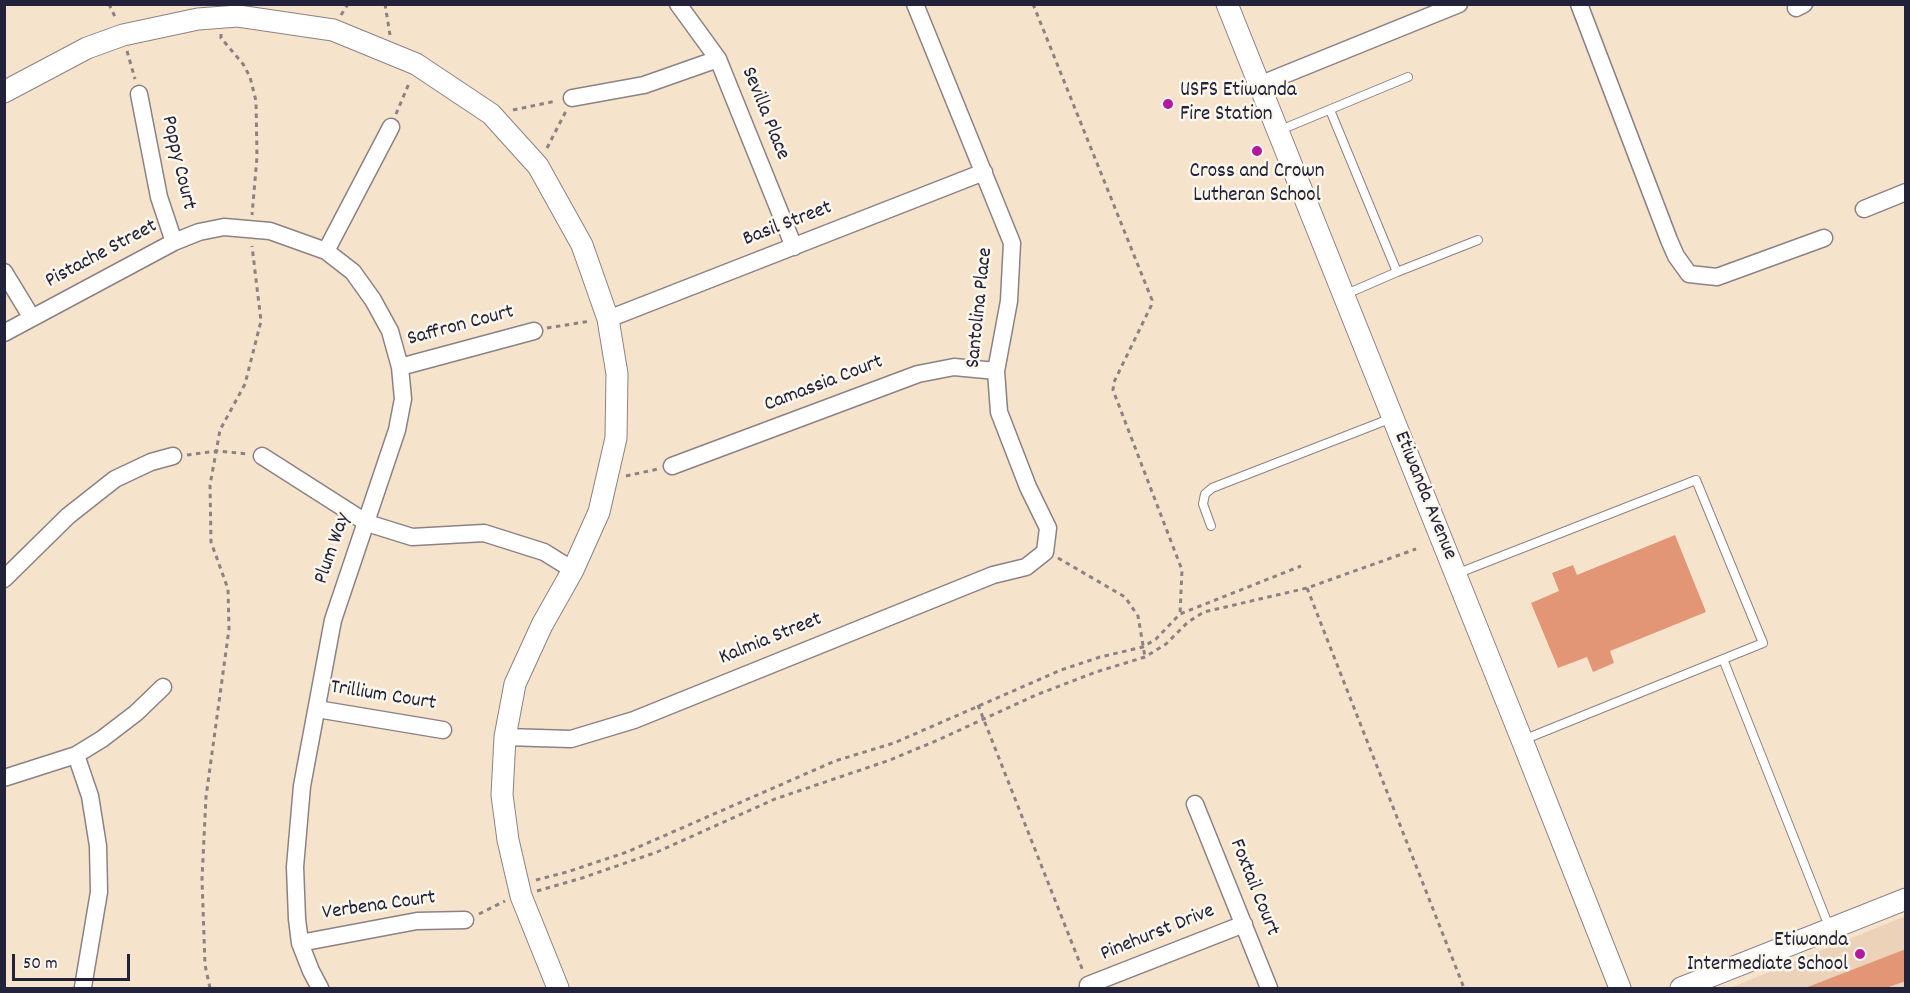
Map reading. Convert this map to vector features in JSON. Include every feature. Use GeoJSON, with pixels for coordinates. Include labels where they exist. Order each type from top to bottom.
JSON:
{"type":"FeatureCollection","features":[{"type":"Feature","properties":{"kind":"street","name":"Sevilla Place"},"geometry":{"type":"LineString","coordinates":[[678,4],[718,59],[794,248]]}},
{"type":"Feature","properties":{"kind":"street","name":"Santolina Place"},"geometry":{"type":"LineString","coordinates":[[915,4],[1012,243],[1009,301],[996,371],[999,412],[1028,487],[1048,528],[1045,552]]}},
{"type":"Feature","properties":{"kind":"street","name":"Etiwanda Avenue"},"geometry":{"type":"LineString","coordinates":[[1227,4],[1620,988]]}},
{"type":"Feature","properties":{"kind":"street"},"geometry":{"type":"LineString","coordinates":[[1259,85],[1460,4]]}},
{"type":"Feature","properties":{"kind":"street"},"geometry":{"type":"LineString","coordinates":[[1579,4],[1669,240],[1676,256],[1689,274],[1717,277],[1824,238]]}},
{"type":"Feature","properties":{"kind":"street"},"geometry":{"type":"LineString","coordinates":[[4,92],[87,48],[123,35],[232,13],[333,30],[416,64],[491,114],[538,166],[582,245],[608,319],[617,374],[616,438],[599,512],[573,570],[542,625],[515,684],[505,737],[501,795],[508,840],[521,896],[558,988]]}},
{"type":"Feature","properties":{"kind":"street"},"geometry":{"type":"LineString","coordinates":[[572,98],[644,85],[718,59]]}},
{"type":"Feature","properties":{"kind":"street","name":"Poppy Court"},"geometry":{"type":"LineString","coordinates":[[139,94],[159,197],[174,242]]}},
{"type":"Feature","properties":{"kind":"street"},"geometry":{"type":"LineString","coordinates":[[326,251],[391,127]]}},
{"type":"Feature","properties":{"kind":"street","name":"Basil Street"},"geometry":{"type":"LineString","coordinates":[[608,319],[984,172]]}},
{"type":"Feature","properties":{"kind":"street"},"geometry":{"type":"LineString","coordinates":[[1864,209],[1905,192]]}},
{"type":"Feature","properties":{"kind":"street","name":"Plum Way"},"geometry":{"type":"LineString","coordinates":[[224,227],[270,231],[326,251],[353,272],[373,300],[390,332],[400,367],[403,399],[397,430],[333,620],[302,786],[294,891],[300,943],[320,988]]}},
{"type":"Feature","properties":{"kind":"street","name":"Pistache Street"},"geometry":{"type":"LineString","coordinates":[[4,333],[174,242],[200,232],[224,227]]}},
{"type":"Feature","properties":{"kind":"street"},"geometry":{"type":"LineString","coordinates":[[4,272],[32,318]]}},
{"type":"Feature","properties":{"kind":"street","name":"Saffron Court"},"geometry":{"type":"LineString","coordinates":[[400,367],[534,331]]}},
{"type":"Feature","properties":{"kind":"street","name":"Camassia Court"},"geometry":{"type":"LineString","coordinates":[[672,466],[918,374],[954,366],[996,371]]}},
{"type":"Feature","properties":{"kind":"street"},"geometry":{"type":"LineString","coordinates":[[4,579],[68,516],[115,479],[151,462],[173,456]]}},
{"type":"Feature","properties":{"kind":"street"},"geometry":{"type":"LineString","coordinates":[[262,456],[367,523],[412,537],[484,533],[544,552],[573,570]]}},
{"type":"Feature","properties":{"kind":"street","name":"Kalmia Street"},"geometry":{"type":"LineString","coordinates":[[505,737],[571,739],[634,720],[993,575],[1026,567],[1045,552]]}},
{"type":"Feature","properties":{"kind":"street"},"geometry":{"type":"LineString","coordinates":[[4,778],[76,755],[135,713],[163,687]]}},
{"type":"Feature","properties":{"kind":"street","name":"Trillium Court"},"geometry":{"type":"LineString","coordinates":[[317,709],[443,730]]}},
{"type":"Feature","properties":{"kind":"street"},"geometry":{"type":"LineString","coordinates":[[76,755],[90,796],[99,858],[99,892],[84,987]]}},
{"type":"Feature","properties":{"kind":"street","name":"Foxtail Court"},"geometry":{"type":"LineString","coordinates":[[1195,804],[1269,988]]}},
{"type":"Feature","properties":{"kind":"street"},"geometry":{"type":"LineString","coordinates":[[1681,988],[1905,899]]}},
{"type":"Feature","properties":{"kind":"street","name":"Verbena Court"},"geometry":{"type":"LineString","coordinates":[[300,943],[417,921],[465,920]]}},
{"type":"Feature","properties":{"kind":"street","name":"Pinehurst Drive"},"geometry":{"type":"LineString","coordinates":[[1088,985],[1244,924]]}},
{"type":"Feature","properties":{"kind":"lane"},"geometry":{"type":"LineString","coordinates":[[1278,131],[1408,77]]}},
{"type":"Feature","properties":{"kind":"lane"},"geometry":{"type":"LineString","coordinates":[[1329,110],[1397,272]]}},
{"type":"Feature","properties":{"kind":"lane"},"geometry":{"type":"LineString","coordinates":[[1343,295],[1478,240]]}},
{"type":"Feature","properties":{"kind":"lane"},"geometry":{"type":"LineString","coordinates":[[1211,526],[1203,504],[1205,494],[1212,488],[1393,418]]}},
{"type":"Feature","properties":{"kind":"lane"},"geometry":{"type":"LineString","coordinates":[[1456,574],[1696,480],[1763,643],[1522,740]]}},
{"type":"Feature","properties":{"kind":"lane"},"geometry":{"type":"LineString","coordinates":[[1723,659],[1830,929]]}},
{"type":"Feature","properties":{"kind":"path"},"geometry":{"type":"LineString","coordinates":[[385,4],[393,54]]}},
{"type":"Feature","properties":{"kind":"path"},"geometry":{"type":"LineString","coordinates":[[1033,4],[1152,300],[1114,382],[1113,390],[1182,570],[1180,614]]}},
{"type":"Feature","properties":{"kind":"path"},"geometry":{"type":"LineString","coordinates":[[210,988],[205,965],[201,879],[206,797],[229,629],[228,588],[211,542],[210,484],[220,430],[245,384],[261,321],[252,229],[257,157],[256,101],[250,77],[243,64],[221,39],[232,13]]}},
{"type":"Feature","properties":{"kind":"path"},"geometry":{"type":"LineString","coordinates":[[391,127],[416,64]]}},
{"type":"Feature","properties":{"kind":"path"},"geometry":{"type":"LineString","coordinates":[[491,114],[572,98]]}},
{"type":"Feature","properties":{"kind":"path"},"geometry":{"type":"LineString","coordinates":[[538,166],[572,98]]}},
{"type":"Feature","properties":{"kind":"path"},"geometry":{"type":"LineString","coordinates":[[534,331],[608,319]]}},
{"type":"Feature","properties":{"kind":"path"},"geometry":{"type":"LineString","coordinates":[[173,456],[217,451],[262,456]]}},
{"type":"Feature","properties":{"kind":"path"},"geometry":{"type":"LineString","coordinates":[[606,480],[672,466]]}},
{"type":"Feature","properties":{"kind":"path"},"geometry":{"type":"LineString","coordinates":[[537,891],[657,852],[776,799],[890,760],[1046,691],[1145,657],[1158,650],[1188,622],[1204,612],[1307,588],[1416,549]]}},
{"type":"Feature","properties":{"kind":"path"},"geometry":{"type":"LineString","coordinates":[[1045,552],[1065,561],[1125,597],[1138,616],[1145,657]]}},
{"type":"Feature","properties":{"kind":"path"},"geometry":{"type":"LineString","coordinates":[[534,881],[627,852],[835,761],[894,742],[1060,670],[1100,657],[1143,647],[1156,639],[1180,614],[1301,566]]}},
{"type":"Feature","properties":{"kind":"path"},"geometry":{"type":"LineString","coordinates":[[1307,588],[1464,988]]}},
{"type":"Feature","properties":{"kind":"path"},"geometry":{"type":"LineString","coordinates":[[978,705],[1088,985]]}},
{"type":"Feature","properties":{"kind":"path"},"geometry":{"type":"LineString","coordinates":[[465,920],[488,911],[501,902]]}},
{"type":"Feature","properties":{"kind":"shaded area","name":"Etiwanda Intermediate School"},"geometry":{"type":"Polygon","coordinates":[[[1905,916],[1905,988],[1730,988],[1898,919],[1905,916]]]}},
{"type":"Feature","properties":{"kind":"building"},"geometry":{"type":"Polygon","coordinates":[[[1675,535],[1706,612],[1610,651],[1614,663],[1593,672],[1587,657],[1558,668],[1531,603],[1559,591],[1552,573],[1573,565],[1577,575],[1675,535]]]}},
{"type":"Feature","properties":{"kind":"building"},"geometry":{"type":"Polygon","coordinates":[[[1906,949],[1906,981],[1886,988],[1805,988],[1906,949]]]}},
{"type":"Feature","properties":{"kind":"place","name":"USFS Etiwanda Fire Station"},"geometry":{"type":"Point","coordinates":[1168,104]}},
{"type":"Feature","properties":{"kind":"place","name":"Cross and Crown Lutheran School"},"geometry":{"type":"Point","coordinates":[1257,151]}},
{"type":"Feature","properties":{"kind":"place","name":"Etiwanda Intermediate School"},"geometry":{"type":"Point","coordinates":[1860,954]}}]}
